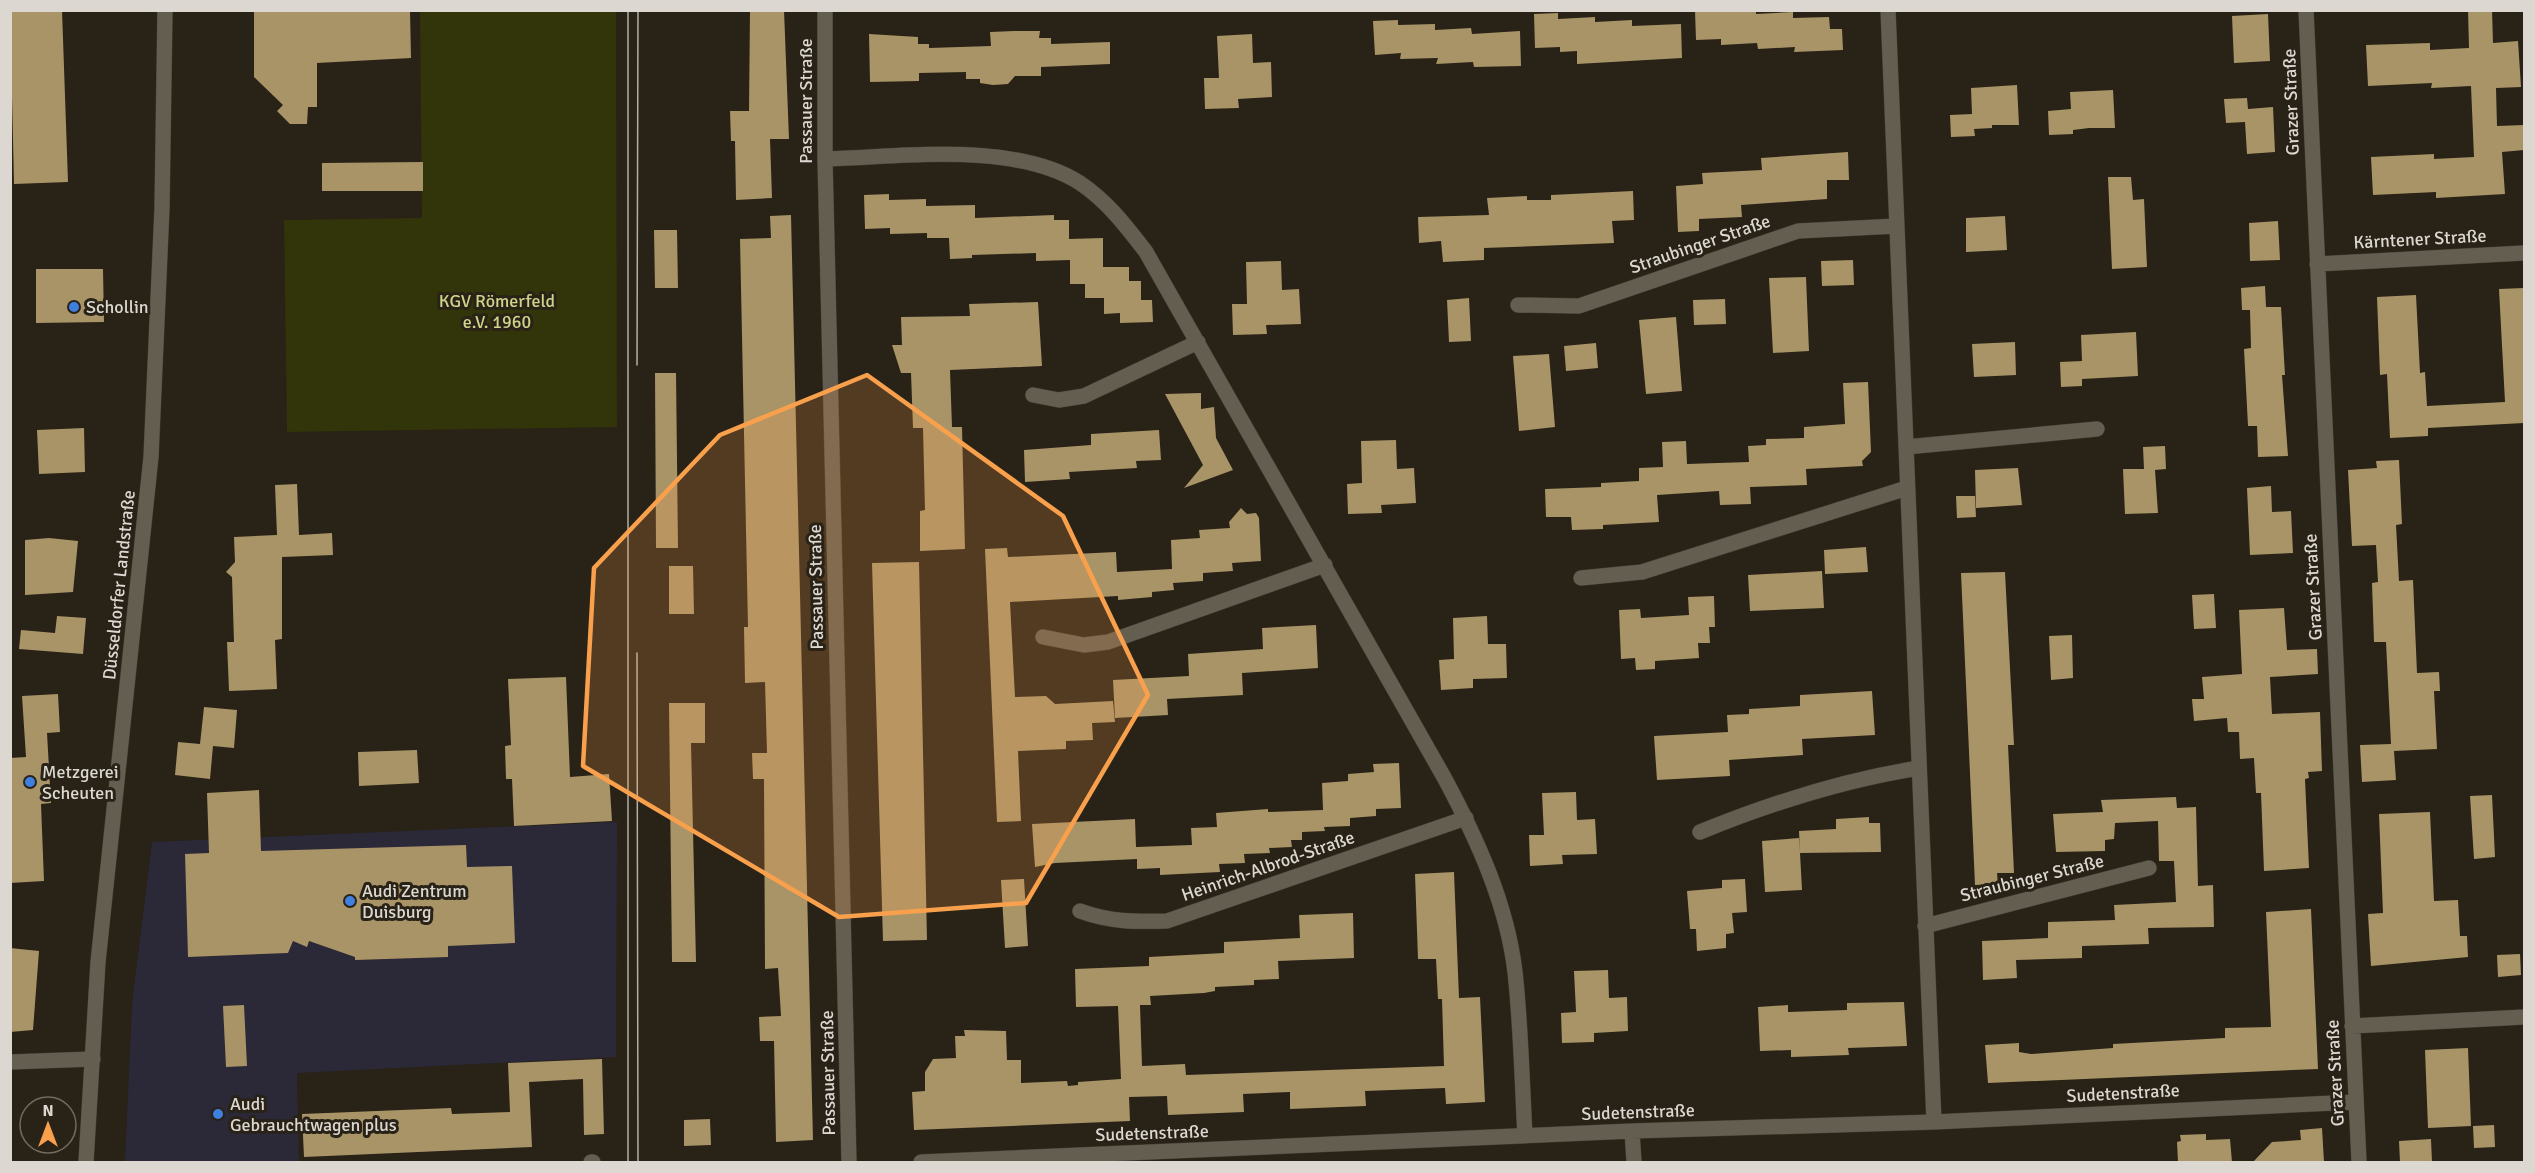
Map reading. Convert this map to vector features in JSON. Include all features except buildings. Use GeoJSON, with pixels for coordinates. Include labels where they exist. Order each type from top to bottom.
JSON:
{"type":"FeatureCollection","features":[{"type":"Feature","properties":{"kind":"street","name":"Düsseldorfer Landstraße"},"geometry":{"type":"LineString","coordinates":[[86,1162],[98,963],[151,457],[161,233],[165,10]]}},
{"type":"Feature","properties":{"kind":"street","name":"Passauer Straße"},"geometry":{"type":"LineString","coordinates":[[825,10],[825,159],[849,1162]]}},
{"type":"Feature","properties":{"kind":"street"},"geometry":{"type":"LineString","coordinates":[[1888,10],[1934,1122]]}},
{"type":"Feature","properties":{"kind":"street","name":"Grazer Straße"},"geometry":{"type":"LineString","coordinates":[[2307,10],[2359,1162]]}},
{"type":"Feature","properties":{"kind":"street"},"geometry":{"type":"LineString","coordinates":[[825,159],[980,155],[1035,163],[1079,183],[1116,213],[1146,252],[1466,818],[1501,907],[1515,970],[1525,1136]]}},
{"type":"Feature","properties":{"kind":"street","name":"Straubinger Straße"},"geometry":{"type":"LineString","coordinates":[[1518,304],[1579,306],[1798,231],[1897,226]]}},
{"type":"Feature","properties":{"kind":"street","name":"Kärntener Straße"},"geometry":{"type":"LineString","coordinates":[[2317,264],[2524,253]]}},
{"type":"Feature","properties":{"kind":"street"},"geometry":{"type":"LineString","coordinates":[[1033,395],[1059,400],[1084,396],[1198,342]]}},
{"type":"Feature","properties":{"kind":"street"},"geometry":{"type":"LineString","coordinates":[[1906,447],[2097,429]]}},
{"type":"Feature","properties":{"kind":"street"},"geometry":{"type":"LineString","coordinates":[[1581,578],[1642,572],[1907,488]]}},
{"type":"Feature","properties":{"kind":"street"},"geometry":{"type":"LineString","coordinates":[[1043,637],[1084,645],[1108,642],[1325,565]]}},
{"type":"Feature","properties":{"kind":"street"},"geometry":{"type":"LineString","coordinates":[[1700,832],[1754,810],[1866,776],[1919,768]]}},
{"type":"Feature","properties":{"kind":"street","name":"Heinrich-Albrod-Straße"},"geometry":{"type":"LineString","coordinates":[[1080,910],[1102,919],[1128,922],[1167,921],[1466,818]]}},
{"type":"Feature","properties":{"kind":"street","name":"Straubinger Straße"},"geometry":{"type":"LineString","coordinates":[[1925,926],[2148,868]]}},
{"type":"Feature","properties":{"kind":"street"},"geometry":{"type":"LineString","coordinates":[[2352,1026],[2524,1017]]}},
{"type":"Feature","properties":{"kind":"street"},"geometry":{"type":"LineString","coordinates":[[10,1062],[93,1059]]}},
{"type":"Feature","properties":{"kind":"street","name":"Sudetenstraße"},"geometry":{"type":"LineString","coordinates":[[921,1162],[1165,1157],[1525,1136],[1934,1122],[2356,1101]]}},
{"type":"Feature","properties":{"kind":"street"},"geometry":{"type":"LineString","coordinates":[[1632,1131],[1634,1162]]}},
{"type":"Feature","properties":{"kind":"highlighted area"},"geometry":{"type":"Polygon","coordinates":[[[867,375],[1063,516],[1148,695],[1026,903],[839,917],[583,766],[594,568],[720,435],[867,375]]]}},
{"type":"Feature","properties":{"kind":"shaded area"},"geometry":{"type":"Polygon","coordinates":[[[617,822],[616,1057],[297,1073],[299,1162],[125,1162],[132,1004],[152,842],[617,822]]]}},
{"type":"Feature","properties":{"kind":"green space","name":"KGV Römerfeld e.V. 1960"},"geometry":{"type":"Polygon","coordinates":[[[420,11],[616,11],[617,427],[287,432],[284,220],[422,218],[420,11]]]}},
{"type":"Feature","properties":{"kind":"tram line"},"geometry":{"type":"LineString","coordinates":[[628,10],[628,1162]]}},
{"type":"Feature","properties":{"kind":"tram line"},"geometry":{"type":"LineString","coordinates":[[637,365],[638,10]]}},
{"type":"Feature","properties":{"kind":"tram line"},"geometry":{"type":"LineString","coordinates":[[637,653],[638,1162]]}},
{"type":"Feature","properties":{"kind":"place","name":"Schollin"},"geometry":{"type":"Point","coordinates":[74,307]}},
{"type":"Feature","properties":{"kind":"place","name":"Metzgerei Scheuten"},"geometry":{"type":"Point","coordinates":[30,782]}},
{"type":"Feature","properties":{"kind":"place","name":"Audi Zentrum Duisburg"},"geometry":{"type":"Point","coordinates":[350,901]}},
{"type":"Feature","properties":{"kind":"place","name":"Audi Gebrauchtwagen plus"},"geometry":{"type":"Point","coordinates":[218,1114]}}]}
